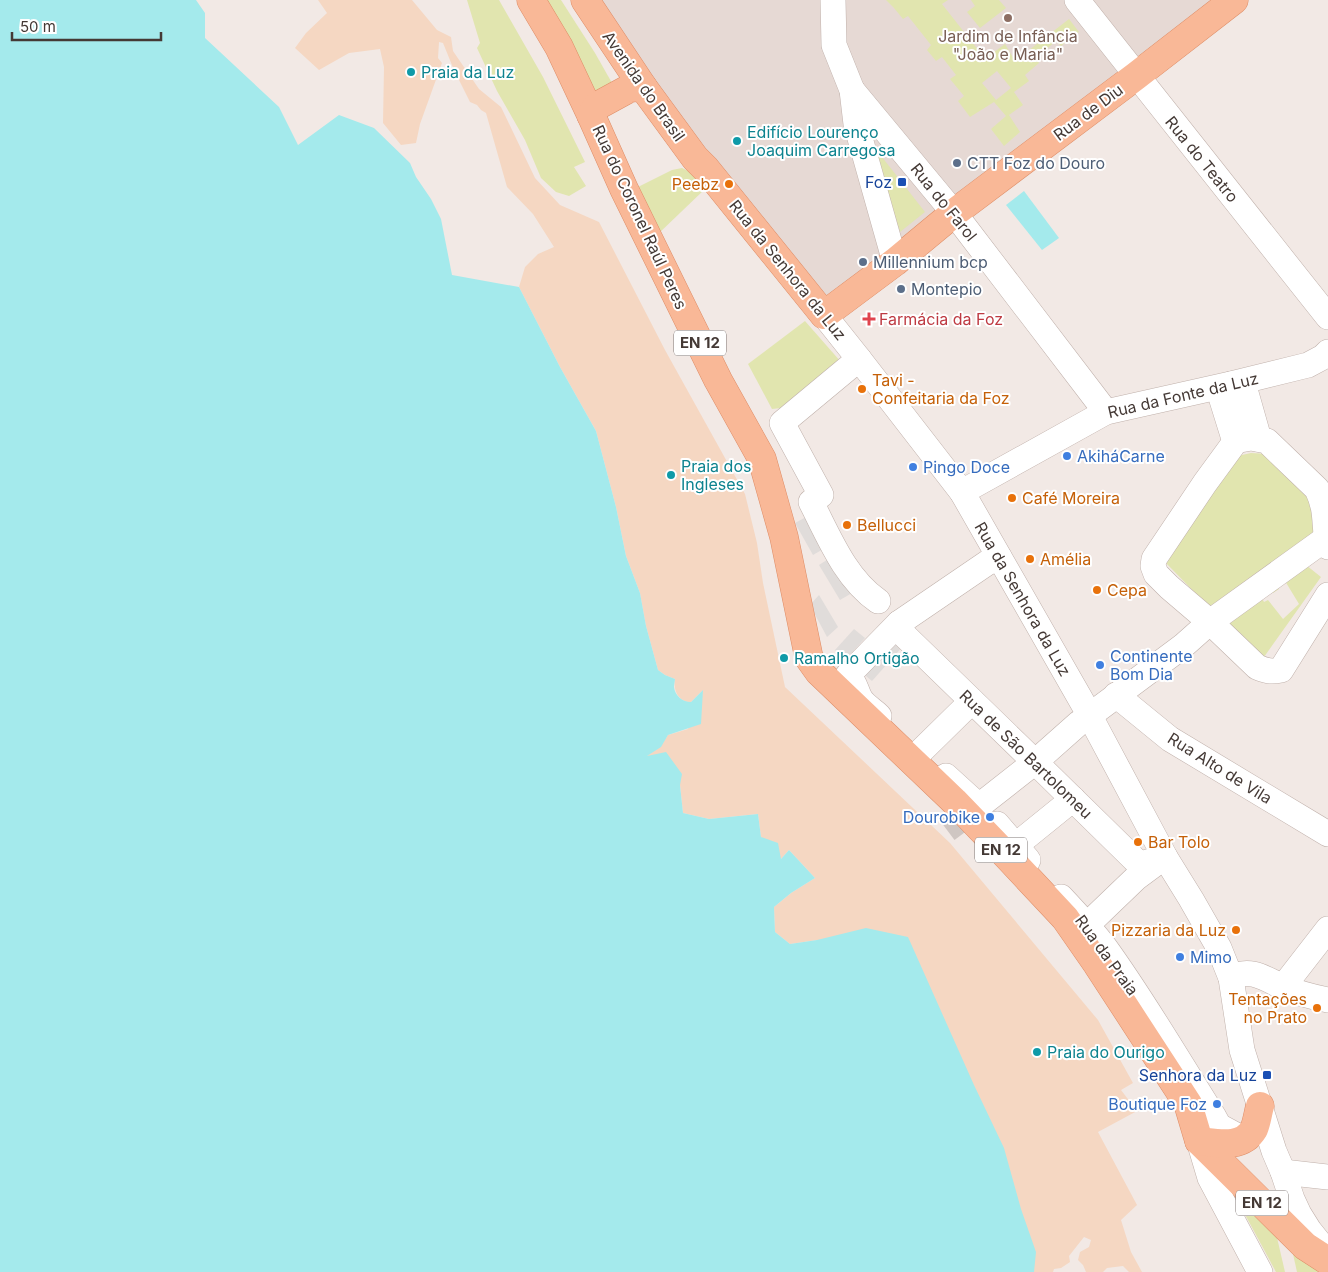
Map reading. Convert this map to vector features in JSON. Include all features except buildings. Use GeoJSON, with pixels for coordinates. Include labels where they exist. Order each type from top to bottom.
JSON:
{"type":"FeatureCollection","features":[{"type":"Feature","properties":{"kind":"main road","name":"EN 12"},"geometry":{"type":"LineString","coordinates":[[531,0],[560,47],[591,115]]}},
{"type":"Feature","properties":{"kind":"main road","name":"Avenida do Brasil"},"geometry":{"type":"LineString","coordinates":[[585,0],[643,87],[706,169]]}},
{"type":"Feature","properties":{"kind":"main road","name":"Rua de Diu"},"geometry":{"type":"LineString","coordinates":[[824,316],[895,262],[954,213],[1234,0]]}},
{"type":"Feature","properties":{"kind":"main road"},"geometry":{"type":"LineString","coordinates":[[591,115],[597,106],[630,88],[643,87]]}},
{"type":"Feature","properties":{"kind":"main road","name":"Rua do Coronel Raúl Peres"},"geometry":{"type":"LineString","coordinates":[[591,115],[632,206],[718,380],[762,459],[784,537],[810,658],[819,672],[954,801],[1064,918],[1098,964],[1188,1104],[1199,1141]]}},
{"type":"Feature","properties":{"kind":"main road","name":"Rua da Senhora da Luz"},"geometry":{"type":"LineString","coordinates":[[706,169],[824,316]]}},
{"type":"Feature","properties":{"kind":"main road"},"geometry":{"type":"LineString","coordinates":[[1199,1141],[1229,1144],[1243,1139],[1255,1127],[1260,1106]]}},
{"type":"Feature","properties":{"kind":"main road","name":"EN 12"},"geometry":{"type":"LineString","coordinates":[[1199,1141],[1305,1246],[1328,1261]]}},
{"type":"Feature","properties":{"kind":"street","name":"Rua do Farol"},"geometry":{"type":"LineString","coordinates":[[833,0],[834,45],[852,90],[856,124],[895,262]]}},
{"type":"Feature","properties":{"kind":"street","name":"Rua do Teatro"},"geometry":{"type":"LineString","coordinates":[[1077,0],[1328,317]]}},
{"type":"Feature","properties":{"kind":"street","name":"Rua do Farol"},"geometry":{"type":"LineString","coordinates":[[852,90],[954,213],[1106,412]]}},
{"type":"Feature","properties":{"kind":"street","name":"Rua da Senhora da Luz"},"geometry":{"type":"LineString","coordinates":[[824,316],[962,492],[999,557],[1084,719],[1219,948],[1232,978],[1242,1050],[1274,1151],[1299,1214],[1328,1254]]}},
{"type":"Feature","properties":{"kind":"street","name":"Rua da Fonte da Luz"},"geometry":{"type":"LineString","coordinates":[[962,492],[1106,412],[1308,365],[1328,352]]}},
{"type":"Feature","properties":{"kind":"street"},"geometry":{"type":"LineString","coordinates":[[859,359],[782,423],[822,495],[811,502],[832,545],[856,582],[878,601]]}},
{"type":"Feature","properties":{"kind":"street"},"geometry":{"type":"LineString","coordinates":[[1235,442],[1221,397],[1222,391],[1231,384],[1244,386],[1259,439]]}},
{"type":"Feature","properties":{"kind":"street"},"geometry":{"type":"LineString","coordinates":[[999,557],[987,563],[899,622],[852,671],[852,679],[861,699],[919,753],[980,805],[1035,762],[1084,719],[1183,646],[1210,622],[1328,541],[1326,508],[1323,498],[1317,489],[1267,441],[1246,438],[1235,442],[1204,482],[1154,559],[1153,566],[1156,574],[1210,622],[1257,667],[1274,672],[1281,670],[1328,595]]}},
{"type":"Feature","properties":{"kind":"street","name":"Rua de São Bartolomeu"},"geometry":{"type":"LineString","coordinates":[[899,622],[904,635],[1138,862],[1144,863],[1165,857]]}},
{"type":"Feature","properties":{"kind":"street","name":"Rua Alto de Vila"},"geometry":{"type":"LineString","coordinates":[[1116,695],[1170,739],[1328,834]]}},
{"type":"Feature","properties":{"kind":"street"},"geometry":{"type":"LineString","coordinates":[[919,753],[972,701]]}},
{"type":"Feature","properties":{"kind":"street"},"geometry":{"type":"LineString","coordinates":[[1015,846],[1072,799]]}},
{"type":"Feature","properties":{"kind":"street","name":"Rua da Praia"},"geometry":{"type":"LineString","coordinates":[[997,824],[1104,946],[1219,1126],[1243,1139]]}},
{"type":"Feature","properties":{"kind":"street"},"geometry":{"type":"LineString","coordinates":[[1087,925],[1136,878],[1165,857]]}},
{"type":"Feature","properties":{"kind":"street"},"geometry":{"type":"LineString","coordinates":[[1283,987],[1328,930]]}},
{"type":"Feature","properties":{"kind":"street"},"geometry":{"type":"LineString","coordinates":[[1232,978],[1244,974],[1255,974],[1283,987],[1328,1000]]}},
{"type":"Feature","properties":{"kind":"street"},"geometry":{"type":"LineString","coordinates":[[1199,1141],[1210,1178],[1260,1272]]}},
{"type":"Feature","properties":{"kind":"street"},"geometry":{"type":"LineString","coordinates":[[1283,1172],[1328,1177]]}},
{"type":"Feature","properties":{"kind":"shaded area"},"geometry":{"type":"Polygon","coordinates":[[[585,0],[1234,0],[824,315],[585,0]]]}},
{"type":"Feature","properties":{"kind":"shaded area"},"geometry":{"type":"Polygon","coordinates":[[[808,516],[825,548],[813,555],[795,523],[808,516]]]}},
{"type":"Feature","properties":{"kind":"shaded area"},"geometry":{"type":"Polygon","coordinates":[[[830,558],[852,593],[840,600],[819,565],[830,558]]]}},
{"type":"Feature","properties":{"kind":"shaded area"},"geometry":{"type":"Polygon","coordinates":[[[819,595],[838,627],[827,637],[810,605],[819,595]]]}},
{"type":"Feature","properties":{"kind":"shaded area"},"geometry":{"type":"Polygon","coordinates":[[[854,629],[865,638],[846,659],[835,650],[854,629]]]}},
{"type":"Feature","properties":{"kind":"shaded area"},"geometry":{"type":"Polygon","coordinates":[[[892,636],[903,646],[872,681],[860,671],[892,636]]]}},
{"type":"Feature","properties":{"kind":"green space"},"geometry":{"type":"Polygon","coordinates":[[[467,0],[499,0],[543,77],[585,162],[574,167],[586,186],[569,196],[556,192],[541,178],[525,140],[497,91],[477,48],[480,43],[467,0]]]}},
{"type":"Feature","properties":{"kind":"green space"},"geometry":{"type":"Polygon","coordinates":[[[545,0],[561,0],[612,83],[593,95],[545,0]]]}},
{"type":"Feature","properties":{"kind":"green space"},"geometry":{"type":"Polygon","coordinates":[[[886,0],[948,0],[942,4],[986,58],[1005,44],[1015,61],[1069,19],[1079,32],[1061,46],[1056,41],[1036,58],[1039,63],[1025,75],[1029,81],[1014,92],[1023,105],[1009,115],[1020,132],[1004,146],[991,129],[1006,116],[994,102],[970,117],[958,101],[964,96],[950,79],[956,75],[942,57],[936,61],[927,50],[931,45],[908,16],[903,19],[886,0]],[[997,71],[982,83],[996,100],[1011,88],[997,71]]]}},
{"type":"Feature","properties":{"kind":"green space"},"geometry":{"type":"Polygon","coordinates":[[[971,0],[999,0],[1006,8],[980,28],[967,12],[975,6],[971,0]]]}},
{"type":"Feature","properties":{"kind":"green space"},"geometry":{"type":"Polygon","coordinates":[[[871,143],[925,212],[900,232],[871,143]]]}},
{"type":"Feature","properties":{"kind":"green space"},"geometry":{"type":"Polygon","coordinates":[[[682,168],[692,173],[705,189],[657,235],[630,191],[672,170],[682,168]]]}},
{"type":"Feature","properties":{"kind":"green space"},"geometry":{"type":"Polygon","coordinates":[[[805,321],[841,362],[781,408],[772,409],[748,364],[805,321]]]}},
{"type":"Feature","properties":{"kind":"green space"},"geometry":{"type":"Polygon","coordinates":[[[1251,453],[1269,454],[1315,498],[1318,519],[1313,538],[1209,607],[1163,560],[1233,457],[1251,453]]]}},
{"type":"Feature","properties":{"kind":"green space"},"geometry":{"type":"Polygon","coordinates":[[[1306,565],[1321,577],[1264,657],[1223,620],[1306,565]],[[1285,581],[1277,586],[1279,589],[1273,593],[1270,591],[1261,596],[1264,602],[1268,600],[1283,619],[1299,604],[1285,581]]]}},
{"type":"Feature","properties":{"kind":"green space"},"geometry":{"type":"Polygon","coordinates":[[[1228,1183],[1275,1229],[1285,1272],[1276,1272],[1228,1183]]]}},
{"type":"Feature","properties":{"kind":"green space"},"geometry":{"type":"Polygon","coordinates":[[[1291,1245],[1321,1272],[1297,1272],[1291,1245]]]}},
{"type":"Feature","properties":{"kind":"sand"},"geometry":{"type":"Polygon","coordinates":[[[318,0],[412,0],[437,30],[451,37],[453,51],[479,89],[501,107],[535,178],[560,205],[599,222],[665,350],[745,494],[757,543],[763,583],[785,687],[950,843],[1098,1020],[1133,1083],[1121,1090],[1137,1111],[1098,1132],[1137,1205],[1121,1220],[1131,1252],[1142,1272],[1129,1272],[1123,1266],[1107,1268],[1103,1272],[1086,1272],[1078,1260],[1080,1252],[1089,1247],[1091,1240],[1084,1237],[1069,1256],[1070,1262],[1061,1268],[1054,1269],[1053,1272],[1009,1272],[817,940],[790,944],[775,932],[774,907],[791,893],[815,878],[789,850],[781,859],[761,837],[758,814],[709,819],[683,813],[680,785],[645,757],[660,747],[668,735],[688,729],[703,690],[691,702],[683,700],[677,695],[675,679],[658,670],[646,626],[640,593],[626,556],[616,507],[596,431],[560,367],[519,287],[525,267],[538,254],[554,247],[533,214],[507,187],[486,113],[470,102],[443,43],[439,42],[438,58],[442,63],[420,124],[416,143],[401,145],[383,123],[384,67],[380,49],[349,53],[319,70],[295,48],[306,33],[327,13],[318,0]]]}},
{"type":"Feature","properties":{"kind":"water"},"geometry":{"type":"Polygon","coordinates":[[[0,0],[196,0],[205,13],[205,38],[279,107],[298,145],[339,115],[374,128],[410,163],[416,177],[431,199],[441,219],[452,275],[519,287],[560,367],[596,431],[616,507],[626,556],[640,593],[646,626],[658,670],[675,679],[674,687],[676,693],[685,701],[691,702],[703,690],[701,724],[668,735],[661,747],[647,756],[666,752],[682,774],[680,785],[683,813],[709,819],[758,814],[761,837],[778,843],[781,859],[789,850],[815,878],[791,893],[774,907],[775,932],[790,944],[817,940],[866,928],[908,937],[1004,1148],[1021,1209],[1036,1252],[1034,1272],[0,1272],[0,0]]]}},
{"type":"Feature","properties":{"kind":"water"},"geometry":{"type":"Polygon","coordinates":[[[1024,191],[1059,238],[1042,250],[1006,205],[1024,191]]]}},
{"type":"Feature","properties":{"kind":"tunnel"},"geometry":{"type":"LineString","coordinates":[[947,830],[979,806],[982,809]]}},
{"type":"Feature","properties":{"kind":"place","name":"Jardim de Infância \"João e Maria\""},"geometry":{"type":"Point","coordinates":[1008,18]}},
{"type":"Feature","properties":{"kind":"place","name":"Praia da Luz"},"geometry":{"type":"Point","coordinates":[411,72]}},
{"type":"Feature","properties":{"kind":"place","name":"Edifício Lourenço Joaquim Carregosa"},"geometry":{"type":"Point","coordinates":[737,141]}},
{"type":"Feature","properties":{"kind":"place","name":"CTT Foz do Douro"},"geometry":{"type":"Point","coordinates":[957,163]}},
{"type":"Feature","properties":{"kind":"place","name":"Foz"},"geometry":{"type":"Point","coordinates":[902,182]}},
{"type":"Feature","properties":{"kind":"place","name":"Peebz"},"geometry":{"type":"Point","coordinates":[729,184]}},
{"type":"Feature","properties":{"kind":"place","name":"Millennium bcp"},"geometry":{"type":"Point","coordinates":[863,262]}},
{"type":"Feature","properties":{"kind":"place","name":"Montepio"},"geometry":{"type":"Point","coordinates":[901,289]}},
{"type":"Feature","properties":{"kind":"place","name":"Farmácia da Foz"},"geometry":{"type":"Point","coordinates":[869,319]}},
{"type":"Feature","properties":{"kind":"place","name":"Tavi - Confeitaria da Foz"},"geometry":{"type":"Point","coordinates":[862,389]}},
{"type":"Feature","properties":{"kind":"place","name":"AkiháCarne"},"geometry":{"type":"Point","coordinates":[1067,456]}},
{"type":"Feature","properties":{"kind":"place","name":"Pingo Doce"},"geometry":{"type":"Point","coordinates":[913,467]}},
{"type":"Feature","properties":{"kind":"place","name":"Praia dos Ingleses"},"geometry":{"type":"Point","coordinates":[671,475]}},
{"type":"Feature","properties":{"kind":"place","name":"Café Moreira"},"geometry":{"type":"Point","coordinates":[1012,498]}},
{"type":"Feature","properties":{"kind":"place","name":"Bellucci"},"geometry":{"type":"Point","coordinates":[847,525]}},
{"type":"Feature","properties":{"kind":"place","name":"Amélia"},"geometry":{"type":"Point","coordinates":[1030,559]}},
{"type":"Feature","properties":{"kind":"place","name":"Cepa"},"geometry":{"type":"Point","coordinates":[1097,590]}},
{"type":"Feature","properties":{"kind":"place","name":"Ramalho Ortigão"},"geometry":{"type":"Point","coordinates":[784,658]}},
{"type":"Feature","properties":{"kind":"place","name":"Continente Bom Dia"},"geometry":{"type":"Point","coordinates":[1100,665]}},
{"type":"Feature","properties":{"kind":"place","name":"Dourobike"},"geometry":{"type":"Point","coordinates":[990,817]}},
{"type":"Feature","properties":{"kind":"place","name":"Bar Tolo"},"geometry":{"type":"Point","coordinates":[1138,842]}},
{"type":"Feature","properties":{"kind":"place","name":"Pizzaria da Luz"},"geometry":{"type":"Point","coordinates":[1236,930]}},
{"type":"Feature","properties":{"kind":"place","name":"Mimo"},"geometry":{"type":"Point","coordinates":[1180,957]}},
{"type":"Feature","properties":{"kind":"place","name":"Tentações no Prato"},"geometry":{"type":"Point","coordinates":[1317,1008]}},
{"type":"Feature","properties":{"kind":"place","name":"Praia do Ourigo"},"geometry":{"type":"Point","coordinates":[1037,1052]}},
{"type":"Feature","properties":{"kind":"place","name":"Senhora da Luz"},"geometry":{"type":"Point","coordinates":[1267,1075]}},
{"type":"Feature","properties":{"kind":"place","name":"Boutique Foz"},"geometry":{"type":"Point","coordinates":[1217,1104]}}]}
